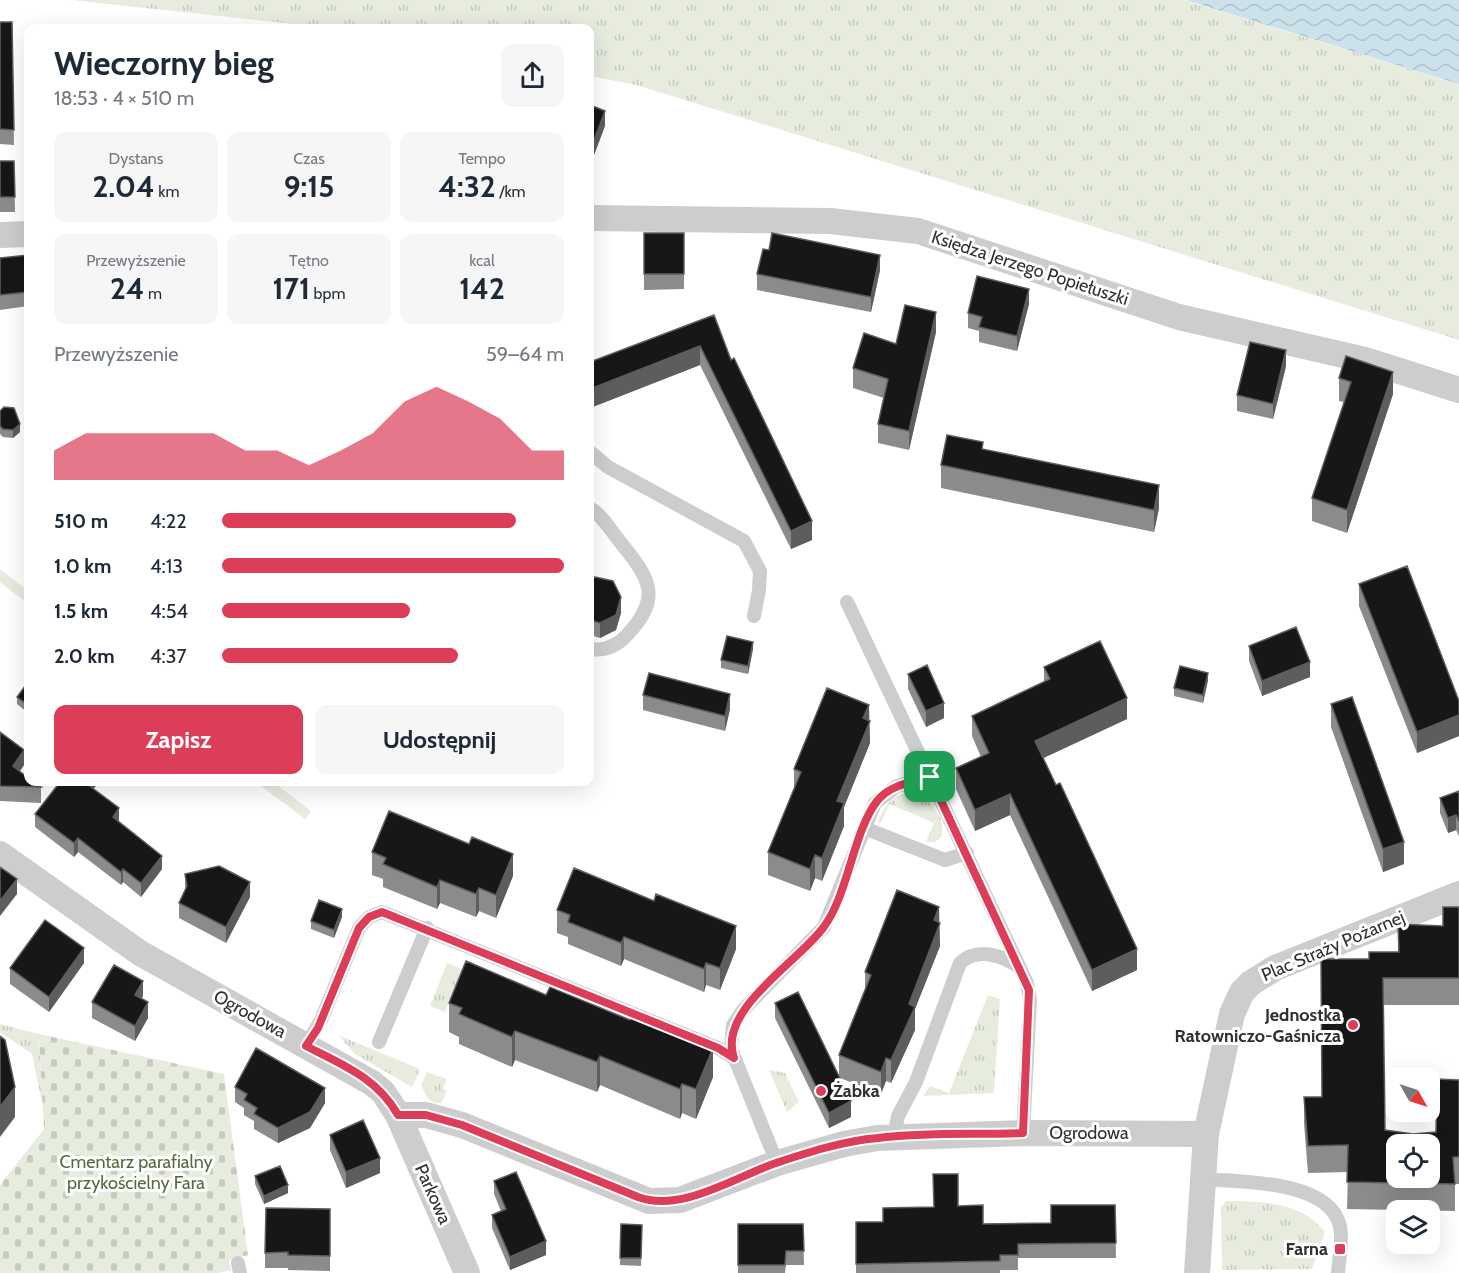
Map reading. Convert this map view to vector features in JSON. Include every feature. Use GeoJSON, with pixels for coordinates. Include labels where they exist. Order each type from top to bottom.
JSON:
{"type":"FeatureCollection","features":[{"type":"Feature","properties":{"kind":"street","name":"Księdza Jerzego Popiełuszki"},"geometry":{"type":"LineString","coordinates":[[594,218],[830,221],[918,231],[1179,317],[1365,360],[1459,390]]}},
{"type":"Feature","properties":{"kind":"street"},"geometry":{"type":"LineString","coordinates":[[0,235],[24,234]]}},
{"type":"Feature","properties":{"kind":"street","name":"Ogrodowa"},"geometry":{"type":"LineString","coordinates":[[0,854],[140,953],[372,1083],[383,1092],[398,1115],[426,1115],[462,1125],[638,1197],[659,1203],[680,1200],[777,1163],[844,1144],[894,1136],[1023,1133],[1206,1134]]}},
{"type":"Feature","properties":{"kind":"street","name":"Plac Straży Pożarnej"},"geometry":{"type":"LineString","coordinates":[[1197,1273],[1201,1179],[1206,1134],[1232,1014],[1242,992],[1251,983],[1275,968],[1459,894]]}},
{"type":"Feature","properties":{"kind":"street","name":"Parkowa"},"geometry":{"type":"LineString","coordinates":[[398,1115],[467,1273]]}},
{"type":"Feature","properties":{"kind":"lane"},"geometry":{"type":"LineString","coordinates":[[594,455],[608,467],[744,541],[760,571],[754,616]]}},
{"type":"Feature","properties":{"kind":"lane"},"geometry":{"type":"LineString","coordinates":[[594,512],[646,575],[650,596],[644,613],[622,640],[606,648],[594,649]]}},
{"type":"Feature","properties":{"kind":"lane"},"geometry":{"type":"LineString","coordinates":[[847,602],[1027,983],[1030,1000],[1023,1133]]}},
{"type":"Feature","properties":{"kind":"lane"},"geometry":{"type":"LineString","coordinates":[[777,1163],[734,1058],[730,1041],[738,1017],[824,927],[875,803],[888,791],[930,777]]}},
{"type":"Feature","properties":{"kind":"lane"},"geometry":{"type":"LineString","coordinates":[[864,828],[945,860],[967,853]]}},
{"type":"Feature","properties":{"kind":"lane"},"geometry":{"type":"LineString","coordinates":[[306,1046],[318,1028],[363,922],[375,913],[382,912],[427,928],[718,1048],[734,1058]]}},
{"type":"Feature","properties":{"kind":"lane"},"geometry":{"type":"LineString","coordinates":[[380,1042],[427,928]]}},
{"type":"Feature","properties":{"kind":"lane"},"geometry":{"type":"LineString","coordinates":[[894,1136],[898,1116],[916,1082],[960,963],[974,954],[984,954],[1004,959],[1019,968]]}},
{"type":"Feature","properties":{"kind":"lane"},"geometry":{"type":"LineString","coordinates":[[1201,1179],[1289,1188],[1328,1206],[1340,1227],[1338,1273]]}},
{"type":"Feature","properties":{"kind":"green space"},"geometry":{"type":"Polygon","coordinates":[[[71,0],[1183,0],[1459,84],[1459,340],[636,85],[594,77],[594,24],[293,24],[71,0]]]}},
{"type":"Feature","properties":{"kind":"green space"},"geometry":{"type":"Polygon","coordinates":[[[0,569],[24,588],[24,601],[0,582],[0,569]]]}},
{"type":"Feature","properties":{"kind":"green space"},"geometry":{"type":"Polygon","coordinates":[[[261,786],[278,786],[311,811],[305,819],[261,786]]]}},
{"type":"Feature","properties":{"kind":"green space"},"geometry":{"type":"Polygon","coordinates":[[[914,792],[926,799],[940,817],[943,831],[941,837],[935,842],[926,842],[934,823],[889,804],[881,823],[878,822],[891,800],[901,794],[914,792]]]}},
{"type":"Feature","properties":{"kind":"green space"},"geometry":{"type":"Polygon","coordinates":[[[447,963],[462,969],[445,1012],[430,1006],[447,963]]]}},
{"type":"Feature","properties":{"kind":"green space"},"geometry":{"type":"Polygon","coordinates":[[[988,995],[1000,999],[994,1093],[923,1096],[930,1086],[949,1093],[988,995]]]}},
{"type":"Feature","properties":{"kind":"green space"},"geometry":{"type":"Polygon","coordinates":[[[0,1024],[39,1034],[43,1108],[32,1054],[0,1032],[0,1024]]]}},
{"type":"Feature","properties":{"kind":"green space","name":"Cmentarz parafialny przykościelny Fara"},"geometry":{"type":"Polygon","coordinates":[[[39,1034],[224,1074],[248,1255],[229,1260],[231,1270],[218,1273],[0,1273],[0,1185],[44,1129],[39,1034]]]}},
{"type":"Feature","properties":{"kind":"green space"},"geometry":{"type":"Polygon","coordinates":[[[338,1035],[420,1069],[412,1087],[355,1054],[338,1035]]]}},
{"type":"Feature","properties":{"kind":"green space"},"geometry":{"type":"Polygon","coordinates":[[[769,1070],[785,1073],[799,1102],[787,1112],[769,1070]]]}},
{"type":"Feature","properties":{"kind":"green space"},"geometry":{"type":"Polygon","coordinates":[[[427,1072],[447,1079],[442,1089],[447,1091],[441,1103],[430,1100],[421,1085],[427,1072]]]}},
{"type":"Feature","properties":{"kind":"green space"},"geometry":{"type":"Polygon","coordinates":[[[1226,1201],[1280,1205],[1304,1214],[1315,1222],[1325,1232],[1312,1269],[1222,1270],[1221,1208],[1226,1201]]]}},
{"type":"Feature","properties":{"kind":"water"},"geometry":{"type":"Polygon","coordinates":[[[1185,0],[1459,0],[1459,84],[1185,0]]]}},
{"type":"Feature","properties":{"kind":"building"},"geometry":{"type":"Polygon","coordinates":[[[0,22],[12,22],[14,130],[0,129],[0,22]]]}},
{"type":"Feature","properties":{"kind":"building"},"geometry":{"type":"Polygon","coordinates":[[[594,107],[605,111],[594,140],[594,107]]]}},
{"type":"Feature","properties":{"kind":"building"},"geometry":{"type":"Polygon","coordinates":[[[0,161],[14,161],[15,197],[0,197],[0,161]]]}},
{"type":"Feature","properties":{"kind":"building"},"geometry":{"type":"Polygon","coordinates":[[[644,233],[684,233],[684,274],[644,274],[644,233]]]}},
{"type":"Feature","properties":{"kind":"building"},"geometry":{"type":"Polygon","coordinates":[[[772,233],[880,255],[871,297],[757,274],[763,249],[769,250],[772,233]]]}},
{"type":"Feature","properties":{"kind":"building"},"geometry":{"type":"Polygon","coordinates":[[[24,255],[24,292],[0,295],[0,258],[24,255]]]}},
{"type":"Feature","properties":{"kind":"building"},"geometry":{"type":"Polygon","coordinates":[[[977,276],[1029,289],[1017,336],[979,327],[982,317],[968,313],[977,276]]]}},
{"type":"Feature","properties":{"kind":"building"},"geometry":{"type":"Polygon","coordinates":[[[905,305],[936,312],[909,431],[878,424],[888,379],[853,368],[864,333],[896,344],[905,305]]]}},
{"type":"Feature","properties":{"kind":"building"},"geometry":{"type":"Polygon","coordinates":[[[714,315],[731,360],[734,358],[812,521],[791,531],[700,346],[594,387],[594,360],[714,315]]]}},
{"type":"Feature","properties":{"kind":"building"},"geometry":{"type":"Polygon","coordinates":[[[1250,342],[1286,350],[1273,404],[1237,395],[1250,342]]]}},
{"type":"Feature","properties":{"kind":"building"},"geometry":{"type":"Polygon","coordinates":[[[1346,356],[1393,372],[1347,510],[1312,498],[1351,382],[1339,378],[1346,356]]]}},
{"type":"Feature","properties":{"kind":"building"},"geometry":{"type":"Polygon","coordinates":[[[4,407],[14,408],[20,424],[13,430],[3,429],[0,426],[0,411],[4,407]]]}},
{"type":"Feature","properties":{"kind":"building"},"geometry":{"type":"Polygon","coordinates":[[[947,435],[983,442],[982,449],[1159,485],[1154,510],[941,465],[947,435]]]}},
{"type":"Feature","properties":{"kind":"building"},"geometry":{"type":"Polygon","coordinates":[[[1407,566],[1459,701],[1459,715],[1417,732],[1359,584],[1407,566]]]}},
{"type":"Feature","properties":{"kind":"building"},"geometry":{"type":"Polygon","coordinates":[[[594,577],[613,581],[621,597],[616,615],[600,623],[594,621],[594,577]]]}},
{"type":"Feature","properties":{"kind":"building"},"geometry":{"type":"Polygon","coordinates":[[[1296,627],[1310,662],[1262,681],[1249,646],[1296,627]]]}},
{"type":"Feature","properties":{"kind":"building"},"geometry":{"type":"Polygon","coordinates":[[[727,636],[753,642],[748,666],[721,660],[727,636]]]}},
{"type":"Feature","properties":{"kind":"building"},"geometry":{"type":"Polygon","coordinates":[[[1100,641],[1127,698],[1035,741],[1056,785],[1060,783],[1137,949],[1092,970],[1010,794],[975,810],[956,768],[989,753],[972,716],[1050,679],[1044,667],[1100,641]]]}},
{"type":"Feature","properties":{"kind":"building"},"geometry":{"type":"Polygon","coordinates":[[[927,665],[944,703],[926,711],[908,674],[927,665]]]}},
{"type":"Feature","properties":{"kind":"building"},"geometry":{"type":"Polygon","coordinates":[[[1180,666],[1208,673],[1203,695],[1174,688],[1180,666]]]}},
{"type":"Feature","properties":{"kind":"building"},"geometry":{"type":"Polygon","coordinates":[[[649,673],[730,694],[725,716],[643,695],[649,673]]]}},
{"type":"Feature","properties":{"kind":"building"},"geometry":{"type":"Polygon","coordinates":[[[24,687],[24,702],[17,697],[24,687]]]}},
{"type":"Feature","properties":{"kind":"building"},"geometry":{"type":"Polygon","coordinates":[[[827,688],[869,705],[863,718],[870,721],[837,801],[844,803],[822,858],[815,855],[810,869],[768,852],[801,772],[794,769],[827,688]]]}},
{"type":"Feature","properties":{"kind":"building"},"geometry":{"type":"Polygon","coordinates":[[[1352,697],[1404,842],[1383,849],[1331,704],[1352,697]]]}},
{"type":"Feature","properties":{"kind":"building"},"geometry":{"type":"Polygon","coordinates":[[[0,732],[24,750],[13,766],[24,775],[24,786],[41,787],[0,786],[0,732]]]}},
{"type":"Feature","properties":{"kind":"building"},"geometry":{"type":"Polygon","coordinates":[[[57,786],[90,786],[119,808],[113,817],[162,856],[141,883],[123,869],[121,872],[78,838],[74,843],[35,814],[57,786]]]}},
{"type":"Feature","properties":{"kind":"building"},"geometry":{"type":"Polygon","coordinates":[[[1459,791],[1459,821],[1456,815],[1448,818],[1440,798],[1459,791]]]}},
{"type":"Feature","properties":{"kind":"building"},"geometry":{"type":"Polygon","coordinates":[[[389,811],[469,844],[472,837],[513,854],[496,895],[479,888],[476,894],[440,880],[437,887],[383,864],[386,858],[372,852],[389,811]]]}},
{"type":"Feature","properties":{"kind":"building"},"geometry":{"type":"Polygon","coordinates":[[[219,866],[250,882],[226,927],[179,903],[187,886],[185,874],[219,866]]]}},
{"type":"Feature","properties":{"kind":"building"},"geometry":{"type":"Polygon","coordinates":[[[0,867],[17,879],[0,901],[0,867]]]}},
{"type":"Feature","properties":{"kind":"building"},"geometry":{"type":"Polygon","coordinates":[[[574,868],[654,901],[656,894],[736,926],[720,968],[706,963],[704,969],[624,937],[621,943],[568,922],[570,915],[557,910],[574,868]]]}},
{"type":"Feature","properties":{"kind":"building"},"geometry":{"type":"Polygon","coordinates":[[[897,890],[939,907],[934,920],[940,923],[909,1004],[915,1007],[891,1060],[886,1058],[881,1072],[839,1055],[871,975],[865,972],[897,890]]]}},
{"type":"Feature","properties":{"kind":"building"},"geometry":{"type":"Polygon","coordinates":[[[319,900],[342,909],[334,930],[311,921],[319,900]]]}},
{"type":"Feature","properties":{"kind":"building"},"geometry":{"type":"Polygon","coordinates":[[[1443,907],[1459,907],[1459,978],[1383,978],[1385,1130],[1413,1134],[1386,1134],[1386,1183],[1347,1182],[1348,1145],[1308,1146],[1304,1097],[1322,1097],[1321,959],[1369,959],[1369,952],[1399,952],[1398,924],[1443,926],[1443,907]]]}},
{"type":"Feature","properties":{"kind":"building"},"geometry":{"type":"Polygon","coordinates":[[[45,920],[84,948],[49,997],[10,968],[45,920]]]}},
{"type":"Feature","properties":{"kind":"building"},"geometry":{"type":"Polygon","coordinates":[[[466,961],[546,995],[550,987],[630,1020],[632,1014],[713,1048],[696,1089],[682,1084],[680,1089],[600,1056],[597,1062],[515,1031],[512,1037],[459,1014],[462,1008],[449,1003],[466,961]]]}},
{"type":"Feature","properties":{"kind":"building"},"geometry":{"type":"Polygon","coordinates":[[[114,965],[143,981],[135,995],[148,1002],[135,1026],[92,1002],[114,965]]]}},
{"type":"Feature","properties":{"kind":"building"},"geometry":{"type":"Polygon","coordinates":[[[798,992],[851,1101],[829,1113],[775,1003],[798,992]]]}},
{"type":"Feature","properties":{"kind":"building"},"geometry":{"type":"Polygon","coordinates":[[[0,1036],[5,1040],[15,1087],[0,1107],[0,1036]]]}},
{"type":"Feature","properties":{"kind":"building"},"geometry":{"type":"Polygon","coordinates":[[[256,1048],[325,1088],[310,1112],[278,1128],[254,1114],[257,1108],[244,1100],[247,1094],[235,1087],[256,1048]]]}},
{"type":"Feature","properties":{"kind":"building"},"geometry":{"type":"Polygon","coordinates":[[[1440,1079],[1459,1080],[1459,1157],[1453,1157],[1455,1184],[1440,1184],[1440,1134],[1413,1134],[1436,1132],[1436,1122],[1440,1122],[1440,1079]]]}},
{"type":"Feature","properties":{"kind":"building"},"geometry":{"type":"Polygon","coordinates":[[[363,1120],[380,1158],[346,1172],[330,1135],[363,1120]]]}},
{"type":"Feature","properties":{"kind":"building"},"geometry":{"type":"Polygon","coordinates":[[[280,1166],[288,1185],[264,1196],[255,1176],[280,1166]]]}},
{"type":"Feature","properties":{"kind":"building"},"geometry":{"type":"Polygon","coordinates":[[[516,1172],[546,1241],[510,1257],[492,1215],[506,1209],[494,1181],[516,1172]]]}},
{"type":"Feature","properties":{"kind":"building"},"geometry":{"type":"Polygon","coordinates":[[[933,1174],[958,1174],[958,1206],[983,1205],[983,1224],[1051,1223],[1051,1205],[1115,1205],[1116,1243],[1018,1244],[1018,1255],[1000,1255],[1000,1261],[856,1264],[856,1222],[883,1222],[883,1208],[934,1207],[933,1174]]]}},
{"type":"Feature","properties":{"kind":"building"},"geometry":{"type":"Polygon","coordinates":[[[266,1208],[330,1209],[330,1256],[288,1255],[288,1252],[265,1253],[266,1208]]]}},
{"type":"Feature","properties":{"kind":"building"},"geometry":{"type":"Polygon","coordinates":[[[621,1224],[642,1225],[641,1258],[620,1258],[621,1224]]]}},
{"type":"Feature","properties":{"kind":"building"},"geometry":{"type":"Polygon","coordinates":[[[738,1224],[803,1224],[804,1251],[786,1251],[785,1265],[738,1265],[738,1224]]]}},
{"type":"Feature","properties":{"kind":"place","name":"Jednostka Ratowniczo-Gaśnicza"},"geometry":{"type":"Point","coordinates":[1353,1025]}},
{"type":"Feature","properties":{"kind":"place","name":"Żabka"},"geometry":{"type":"Point","coordinates":[821,1091]}},
{"type":"Feature","properties":{"kind":"place","name":"Farna"},"geometry":{"type":"Point","coordinates":[1340,1249]}},
{"type":"Feature","properties":{"kind":"route"},"geometry":{"type":"LineString","coordinates":[[930,777],[1029,990],[1023,1133],[894,1136],[861,1140],[777,1163],[680,1200],[659,1203],[638,1197],[462,1125],[426,1115],[398,1115],[383,1092],[372,1083],[306,1046],[318,1028],[359,928],[369,917],[382,912],[718,1048],[734,1058],[730,1041],[733,1025],[743,1010],[824,927],[875,803],[897,786],[930,777]]}}]}
